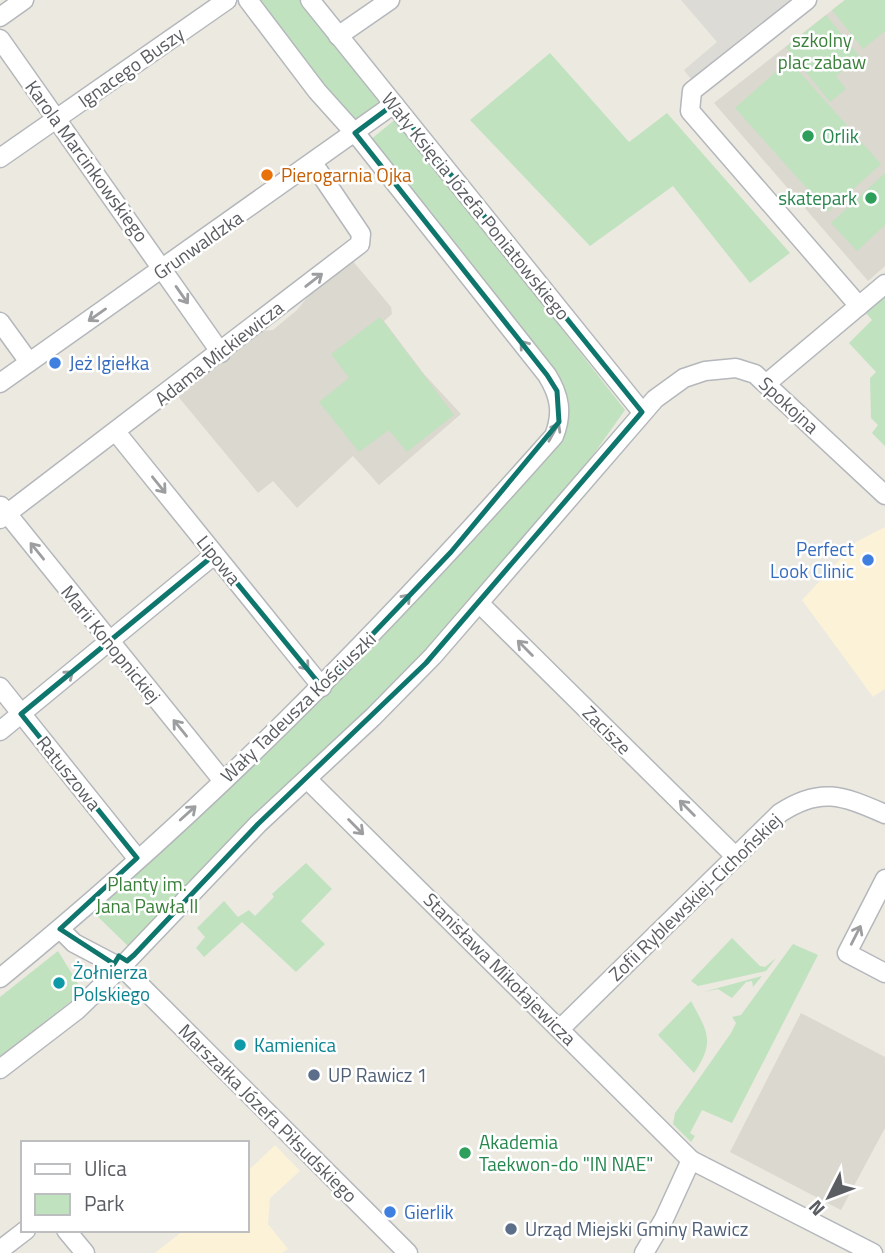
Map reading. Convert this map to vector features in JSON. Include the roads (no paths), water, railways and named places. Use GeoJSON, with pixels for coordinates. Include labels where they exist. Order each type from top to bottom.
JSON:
{"type":"FeatureCollection","features":[{"type":"Feature","properties":{"kind":"street"},"geometry":{"type":"LineString","coordinates":[[0,17],[24,0]]}},
{"type":"Feature","properties":{"kind":"street","name":"Ignacego Buszy"},"geometry":{"type":"LineString","coordinates":[[0,158],[227,0]]}},
{"type":"Feature","properties":{"kind":"street"},"geometry":{"type":"LineString","coordinates":[[248,0],[317,91],[355,133]]}},
{"type":"Feature","properties":{"kind":"street","name":"Wały Księcia Józefa Poniatowskiego"},"geometry":{"type":"LineString","coordinates":[[310,0],[642,412]]}},
{"type":"Feature","properties":{"kind":"street"},"geometry":{"type":"LineString","coordinates":[[338,36],[390,0]]}},
{"type":"Feature","properties":{"kind":"street"},"geometry":{"type":"LineString","coordinates":[[807,0],[692,91],[690,111],[859,306]]}},
{"type":"Feature","properties":{"kind":"street","name":"Karola Marcinkowskiego"},"geometry":{"type":"LineString","coordinates":[[0,39],[221,353]]}},
{"type":"Feature","properties":{"kind":"street","name":"Grunwaldzka"},"geometry":{"type":"LineString","coordinates":[[0,383],[394,104]]}},
{"type":"Feature","properties":{"kind":"street","name":"Wały Tadeusza Kościuszki"},"geometry":{"type":"LineString","coordinates":[[0,978],[60,929],[322,687],[451,552],[554,436],[560,407],[557,391],[547,375],[355,133]]}},
{"type":"Feature","properties":{"kind":"street","name":"Adama Mickiewicza"},"geometry":{"type":"LineString","coordinates":[[2,513],[221,353],[362,241],[361,234],[313,163]]}},
{"type":"Feature","properties":{"kind":"street"},"geometry":{"type":"LineString","coordinates":[[767,383],[885,284]]}},
{"type":"Feature","properties":{"kind":"street"},"geometry":{"type":"LineString","coordinates":[[0,322],[29,362]]}},
{"type":"Feature","properties":{"kind":"street","name":"Spokojna"},"geometry":{"type":"LineString","coordinates":[[642,412],[675,384],[705,371],[746,370],[767,383],[885,495]]}},
{"type":"Feature","properties":{"kind":"street"},"geometry":{"type":"LineString","coordinates":[[0,1069],[77,1010],[121,968],[258,824],[400,690],[555,518],[642,412]]}},
{"type":"Feature","properties":{"kind":"street","name":"Lipowa"},"geometry":{"type":"LineString","coordinates":[[116,432],[322,687]]}},
{"type":"Feature","properties":{"kind":"street","name":"Marii Konopnickiej"},"geometry":{"type":"LineString","coordinates":[[2,513],[223,781]]}},
{"type":"Feature","properties":{"kind":"street"},"geometry":{"type":"LineString","coordinates":[[0,731],[214,555]]}},
{"type":"Feature","properties":{"kind":"street","name":"Zacisze"},"geometry":{"type":"LineString","coordinates":[[479,603],[735,856]]}},
{"type":"Feature","properties":{"kind":"street","name":"Ratuszowa"},"geometry":{"type":"LineString","coordinates":[[0,687],[137,858]]}},
{"type":"Feature","properties":{"kind":"street","name":"Stanisława Mikołajewicza"},"geometry":{"type":"LineString","coordinates":[[307,779],[691,1160],[873,1253]]}},
{"type":"Feature","properties":{"kind":"street","name":"Zofii Ryblewskiej-Cichońskiej"},"geometry":{"type":"LineString","coordinates":[[560,1029],[780,813],[799,801],[822,795],[846,797],[885,814]]}},
{"type":"Feature","properties":{"kind":"street"},"geometry":{"type":"LineString","coordinates":[[885,879],[847,953],[885,973]]}},
{"type":"Feature","properties":{"kind":"street","name":"Marszałka Józefa Piłsudskiego"},"geometry":{"type":"LineString","coordinates":[[60,929],[75,943],[121,968],[408,1253]]}},
{"type":"Feature","properties":{"kind":"street"},"geometry":{"type":"LineString","coordinates":[[644,1253],[664,1219],[691,1160]]}},
{"type":"Feature","properties":{"kind":"street"},"geometry":{"type":"LineString","coordinates":[[0,1250],[23,1232]]}},
{"type":"Feature","properties":{"kind":"street"},"geometry":{"type":"LineString","coordinates":[[68,1232],[85,1253]]}},
{"type":"Feature","properties":{"kind":"place","name":"Orlik"},"geometry":{"type":"Point","coordinates":[808,136]}},
{"type":"Feature","properties":{"kind":"place","name":"Pierogarnia Ojka"},"geometry":{"type":"Point","coordinates":[267,175]}},
{"type":"Feature","properties":{"kind":"place","name":"skatepark"},"geometry":{"type":"Point","coordinates":[871,198]}},
{"type":"Feature","properties":{"kind":"place","name":"Jeż Igiełka"},"geometry":{"type":"Point","coordinates":[55,363]}},
{"type":"Feature","properties":{"kind":"place","name":"Perfect Look Clinic"},"geometry":{"type":"Point","coordinates":[868,560]}},
{"type":"Feature","properties":{"kind":"place","name":"Żołnierza Polskiego"},"geometry":{"type":"Point","coordinates":[59,983]}},
{"type":"Feature","properties":{"kind":"place","name":"Kamienica"},"geometry":{"type":"Point","coordinates":[240,1045]}},
{"type":"Feature","properties":{"kind":"place","name":"UP Rawicz 1"},"geometry":{"type":"Point","coordinates":[314,1075]}},
{"type":"Feature","properties":{"kind":"place","name":"Akademia Taekwon-do \"IN NAE\""},"geometry":{"type":"Point","coordinates":[465,1153]}},
{"type":"Feature","properties":{"kind":"place","name":"Gierlik"},"geometry":{"type":"Point","coordinates":[390,1212]}},
{"type":"Feature","properties":{"kind":"place","name":"Urząd Miejski Gminy Rawicz"},"geometry":{"type":"Point","coordinates":[511,1229]}},
{"type":"Feature","properties":{"kind":"park label","name":"szkolny plac zabaw"},"geometry":{"type":"Point","coordinates":[822,51]}},
{"type":"Feature","properties":{"kind":"park label","name":"Planty im. Jana Pawła II"},"geometry":{"type":"Point","coordinates":[147,895]}}]}
